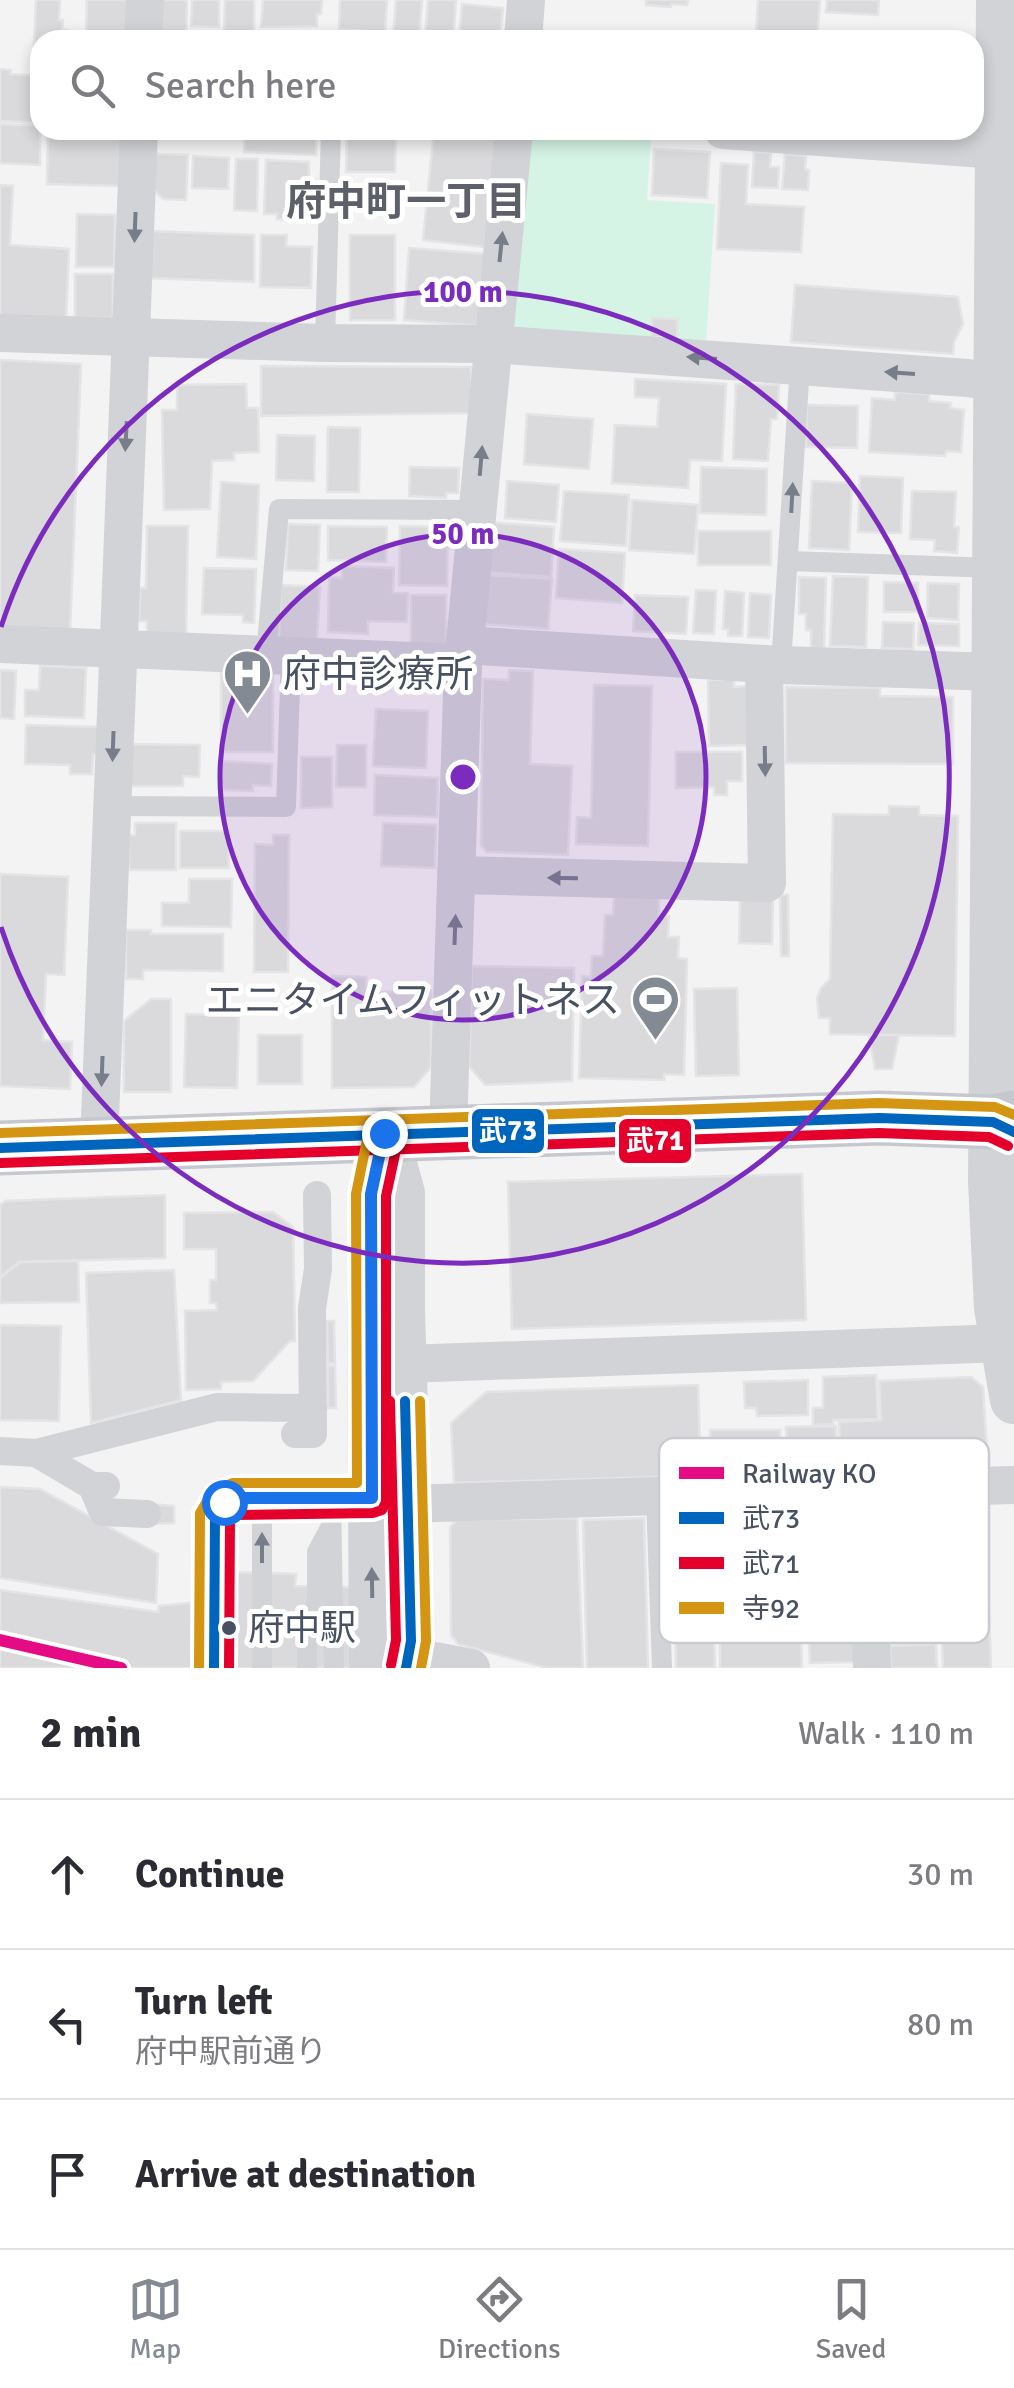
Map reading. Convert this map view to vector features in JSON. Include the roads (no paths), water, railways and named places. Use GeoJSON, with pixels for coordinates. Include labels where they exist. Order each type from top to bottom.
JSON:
{"type":"FeatureCollection","features":[{"type":"Feature","properties":{"kind":"highway"},"geometry":{"type":"LineString","coordinates":[[0,1148],[879,1118],[1007,1124]]}},
{"type":"Feature","properties":{"kind":"street"},"geometry":{"type":"LineString","coordinates":[[143,30],[144,0]]}},
{"type":"Feature","properties":{"kind":"street"},"geometry":{"type":"LineString","coordinates":[[524,30],[526,0]]}},
{"type":"Feature","properties":{"kind":"street"},"geometry":{"type":"LineString","coordinates":[[1000,0],[1007,94],[1003,169],[1006,384],[995,672],[1004,859],[1007,1124],[998,1308],[1014,1400]]}},
{"type":"Feature","properties":{"kind":"street"},"geometry":{"type":"LineString","coordinates":[[100,1144],[116,649],[139,140]]}},
{"type":"Feature","properties":{"kind":"street"},"geometry":{"type":"LineString","coordinates":[[448,1132],[463,654],[513,140]]}},
{"type":"Feature","properties":{"kind":"street"},"geometry":{"type":"LineString","coordinates":[[796,140],[1003,169]]}},
{"type":"Feature","properties":{"kind":"street"},"geometry":{"type":"LineString","coordinates":[[0,333],[130,339],[491,344],[1006,384]]}},
{"type":"Feature","properties":{"kind":"street"},"geometry":{"type":"LineString","coordinates":[[0,644],[278,655],[463,654],[995,672]]}},
{"type":"Feature","properties":{"kind":"street"},"geometry":{"type":"LineString","coordinates":[[456,875],[766,883],[773,664]]}},
{"type":"Feature","properties":{"kind":"street"},"geometry":{"type":"LineString","coordinates":[[360,1506],[404,1364],[401,1193],[384,1133]]}},
{"type":"Feature","properties":{"kind":"street"},"geometry":{"type":"LineString","coordinates":[[384,1133],[371,1194],[372,1405],[360,1506],[411,1641],[396,1664]]}},
{"type":"Feature","properties":{"kind":"street"},"geometry":{"type":"LineString","coordinates":[[296,1434],[314,1434],[312,1308],[318,1269],[316,1196]]}},
{"type":"Feature","properties":{"kind":"street"},"geometry":{"type":"LineString","coordinates":[[372,1405],[378,1389],[404,1364],[1005,1343]]}},
{"type":"Feature","properties":{"kind":"street"},"geometry":{"type":"LineString","coordinates":[[0,1451],[36,1453],[217,1407],[314,1408]]}},
{"type":"Feature","properties":{"kind":"street"},"geometry":{"type":"LineString","coordinates":[[36,1453],[100,1486],[104,1512],[147,1514]]}},
{"type":"Feature","properties":{"kind":"street"},"geometry":{"type":"LineString","coordinates":[[989,1486],[1014,1485]]}},
{"type":"Feature","properties":{"kind":"street"},"geometry":{"type":"LineString","coordinates":[[214,1668],[215,1516],[224,1502],[262,1498],[360,1506],[659,1496]]}},
{"type":"Feature","properties":{"kind":"street"},"geometry":{"type":"LineString","coordinates":[[871,1643],[872,1668]]}},
{"type":"Feature","properties":{"kind":"street"},"geometry":{"type":"LineString","coordinates":[[396,1664],[471,1668]]}},
{"type":"Feature","properties":{"kind":"lane"},"geometry":{"type":"LineString","coordinates":[[325,343],[332,140]]}},
{"type":"Feature","properties":{"kind":"lane"},"geometry":{"type":"LineString","coordinates":[[773,664],[788,561],[800,365]]}},
{"type":"Feature","properties":{"kind":"lane"},"geometry":{"type":"LineString","coordinates":[[110,806],[286,807],[278,655],[279,509],[477,510]]}},
{"type":"Feature","properties":{"kind":"lane"},"geometry":{"type":"LineString","coordinates":[[788,561],[996,568]]}},
{"type":"Feature","properties":{"kind":"lane"},"geometry":{"type":"LineString","coordinates":[[656,1496],[659,1582]]}},
{"type":"Feature","properties":{"kind":"lane"},"geometry":{"type":"LineString","coordinates":[[262,1498],[262,1668]]}},
{"type":"Feature","properties":{"kind":"lane"},"geometry":{"type":"LineString","coordinates":[[308,1668],[307,1636],[317,1600],[316,1552],[360,1506]]}},
{"type":"Feature","properties":{"kind":"lane"},"geometry":{"type":"LineString","coordinates":[[334,1668],[360,1506]]}},
{"type":"Feature","properties":{"kind":"lane"},"geometry":{"type":"LineString","coordinates":[[661,1643],[662,1668]]}},
{"type":"Feature","properties":{"kind":"rail line","name":"KO"},"geometry":{"type":"LineString","coordinates":[[0,1640],[121,1668]]}},
{"type":"Feature","properties":{"kind":"place","name":"府中診療所"},"geometry":{"type":"Point","coordinates":[248,716]}},
{"type":"Feature","properties":{"kind":"place","name":"エニタイムフィットネス"},"geometry":{"type":"Point","coordinates":[655,1042]}},
{"type":"Feature","properties":{"kind":"place","name":"府中駅"},"geometry":{"type":"Point","coordinates":[229,1628]}},
{"type":"Feature","properties":{"kind":"district","name":"府中町一丁目"},"geometry":{"type":"Point","coordinates":[406,202]}}]}
